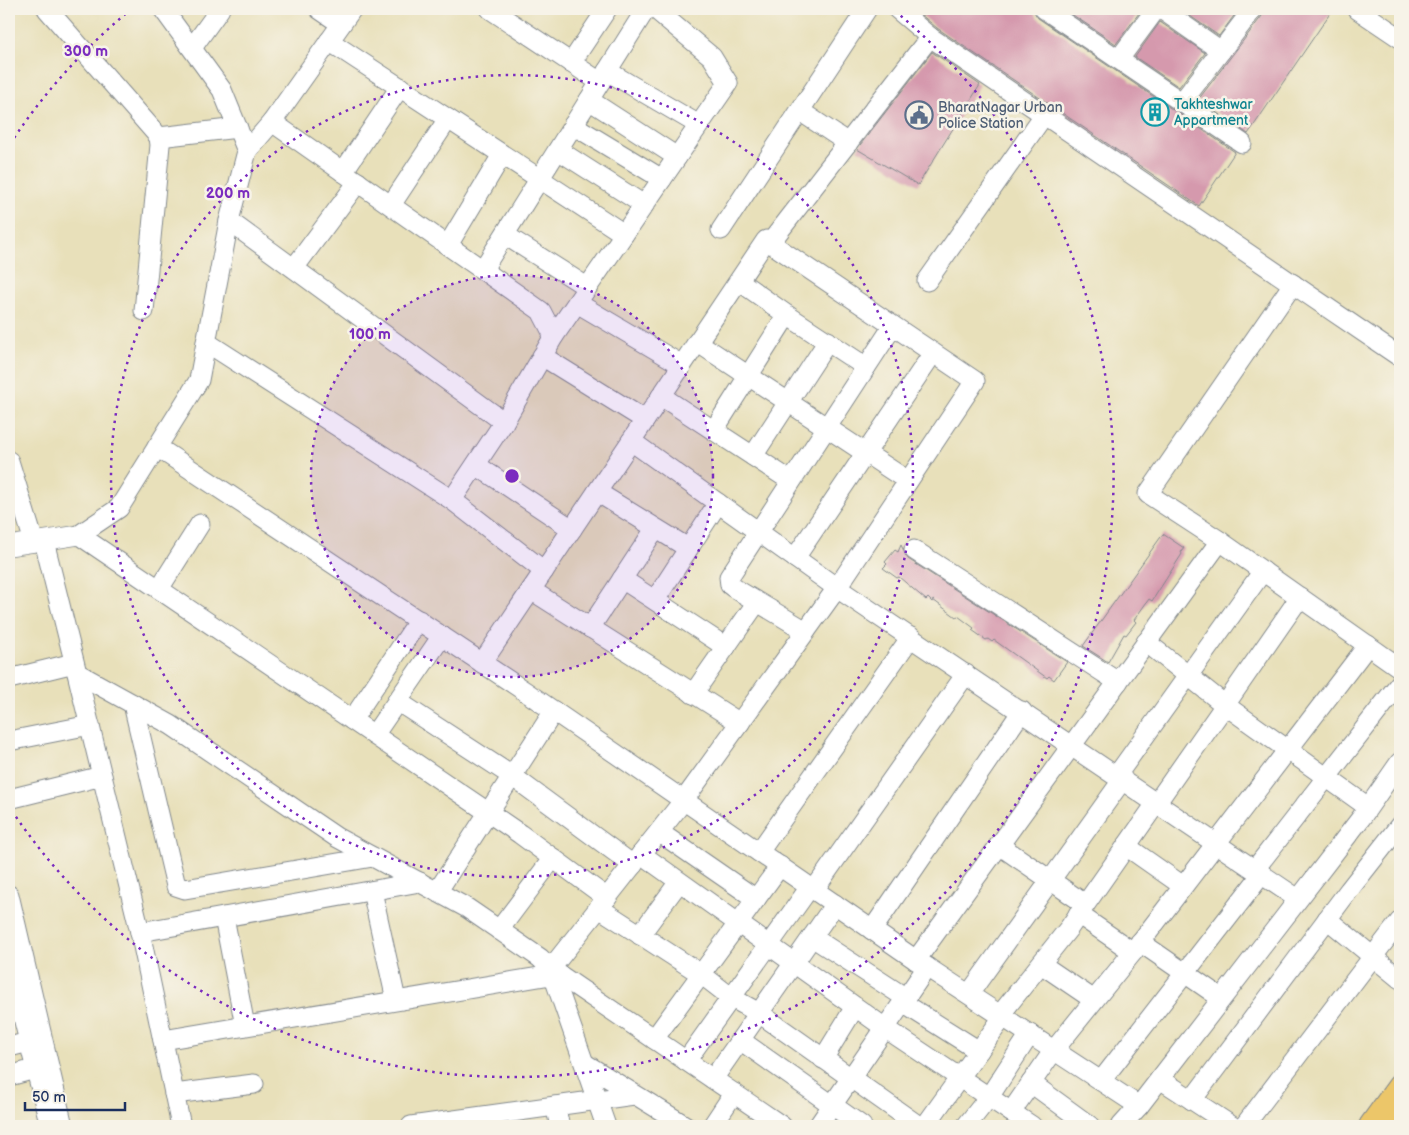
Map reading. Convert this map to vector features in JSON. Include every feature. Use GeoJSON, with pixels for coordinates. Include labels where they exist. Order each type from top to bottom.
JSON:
{"type":"FeatureCollection","features":[{"type":"Feature","properties":{"kind":"main road"},"geometry":{"type":"LineString","coordinates":[[1371,1126],[1400,1086]]}},
{"type":"Feature","properties":{"kind":"main road"},"geometry":{"type":"LineString","coordinates":[[1397,1126],[1400,1122]]}},
{"type":"Feature","properties":{"kind":"street"},"geometry":{"type":"LineString","coordinates":[[47,9],[159,137],[160,146],[144,312]]}},
{"type":"Feature","properties":{"kind":"street"},"geometry":{"type":"LineString","coordinates":[[163,9],[222,90],[247,150]]}},
{"type":"Feature","properties":{"kind":"street"},"geometry":{"type":"LineString","coordinates":[[192,48],[220,9]]}},
{"type":"Feature","properties":{"kind":"street"},"geometry":{"type":"LineString","coordinates":[[9,546],[79,535],[119,508],[199,380],[229,222],[247,150],[272,122],[347,16],[319,9]]}},
{"type":"Feature","properties":{"kind":"street"},"geometry":{"type":"LineString","coordinates":[[490,9],[511,14],[571,63],[699,125]]}},
{"type":"Feature","properties":{"kind":"street"},"geometry":{"type":"LineString","coordinates":[[571,63],[608,9]]}},
{"type":"Feature","properties":{"kind":"street"},"geometry":{"type":"LineString","coordinates":[[483,269],[646,9]]}},
{"type":"Feature","properties":{"kind":"street"},"geometry":{"type":"LineString","coordinates":[[452,500],[504,422],[554,336],[728,83],[712,56],[655,9]]}},
{"type":"Feature","properties":{"kind":"street"},"geometry":{"type":"LineString","coordinates":[[722,230],[867,9]]}},
{"type":"Feature","properties":{"kind":"street"},"geometry":{"type":"LineString","coordinates":[[897,9],[930,37],[1400,356]]}},
{"type":"Feature","properties":{"kind":"street"},"geometry":{"type":"LineString","coordinates":[[1044,9],[1242,143]]}},
{"type":"Feature","properties":{"kind":"street"},"geometry":{"type":"LineString","coordinates":[[1119,59],[1156,9]]}},
{"type":"Feature","properties":{"kind":"street"},"geometry":{"type":"LineString","coordinates":[[1161,9],[1221,50]]}},
{"type":"Feature","properties":{"kind":"street"},"geometry":{"type":"LineString","coordinates":[[1182,102],[1252,9]]}},
{"type":"Feature","properties":{"kind":"street"},"geometry":{"type":"LineString","coordinates":[[1357,9],[1400,38]]}},
{"type":"Feature","properties":{"kind":"street"},"geometry":{"type":"LineString","coordinates":[[770,243],[930,37]]}},
{"type":"Feature","properties":{"kind":"street"},"geometry":{"type":"LineString","coordinates":[[329,41],[624,234]]}},
{"type":"Feature","properties":{"kind":"street"},"geometry":{"type":"LineString","coordinates":[[294,268],[351,177],[400,87]]}},
{"type":"Feature","properties":{"kind":"street"},"geometry":{"type":"LineString","coordinates":[[589,100],[677,157]]}},
{"type":"Feature","properties":{"kind":"street"},"geometry":{"type":"LineString","coordinates":[[800,111],[848,142]]}},
{"type":"Feature","properties":{"kind":"street"},"geometry":{"type":"LineString","coordinates":[[927,281],[1044,115]]}},
{"type":"Feature","properties":{"kind":"street"},"geometry":{"type":"LineString","coordinates":[[391,204],[448,119]]}},
{"type":"Feature","properties":{"kind":"street"},"geometry":{"type":"LineString","coordinates":[[272,122],[541,311],[554,336]]}},
{"type":"Feature","properties":{"kind":"street"},"geometry":{"type":"LineString","coordinates":[[573,125],[662,179]]}},
{"type":"Feature","properties":{"kind":"street"},"geometry":{"type":"LineString","coordinates":[[159,137],[238,128]]}},
{"type":"Feature","properties":{"kind":"street"},"geometry":{"type":"LineString","coordinates":[[558,150],[644,205]]}},
{"type":"Feature","properties":{"kind":"street"},"geometry":{"type":"LineString","coordinates":[[448,245],[502,155]]}},
{"type":"Feature","properties":{"kind":"street"},"geometry":{"type":"LineString","coordinates":[[229,222],[504,422]]}},
{"type":"Feature","properties":{"kind":"street"},"geometry":{"type":"LineString","coordinates":[[505,235],[587,288]]}},
{"type":"Feature","properties":{"kind":"street"},"geometry":{"type":"LineString","coordinates":[[163,1040],[545,976],[684,800],[740,723],[837,588],[975,381],[766,240],[482,663]]}},
{"type":"Feature","properties":{"kind":"street"},"geometry":{"type":"LineString","coordinates":[[739,281],[866,367]]}},
{"type":"Feature","properties":{"kind":"street"},"geometry":{"type":"LineString","coordinates":[[1293,284],[1148,494],[1220,541],[1400,668]]}},
{"type":"Feature","properties":{"kind":"street"},"geometry":{"type":"LineString","coordinates":[[577,303],[682,366]]}},
{"type":"Feature","properties":{"kind":"street"},"geometry":{"type":"LineString","coordinates":[[714,430],[787,315]]}},
{"type":"Feature","properties":{"kind":"street"},"geometry":{"type":"LineString","coordinates":[[806,631],[734,588],[728,581],[758,531],[893,326]]}},
{"type":"Feature","properties":{"kind":"street"},"geometry":{"type":"LineString","coordinates":[[206,342],[452,500],[544,571]]}},
{"type":"Feature","properties":{"kind":"street"},"geometry":{"type":"LineString","coordinates":[[697,342],[908,481]]}},
{"type":"Feature","properties":{"kind":"street"},"geometry":{"type":"LineString","coordinates":[[753,456],[828,342]]}},
{"type":"Feature","properties":{"kind":"street"},"geometry":{"type":"LineString","coordinates":[[795,558],[933,353]]}},
{"type":"Feature","properties":{"kind":"street"},"geometry":{"type":"LineString","coordinates":[[542,356],[645,420]]}},
{"type":"Feature","properties":{"kind":"street"},"geometry":{"type":"LineString","coordinates":[[661,396],[791,481]]}},
{"type":"Feature","properties":{"kind":"street"},"geometry":{"type":"LineString","coordinates":[[631,441],[837,588],[1072,744],[1298,899]]}},
{"type":"Feature","properties":{"kind":"street"},"geometry":{"type":"LineString","coordinates":[[158,447],[554,711],[921,963],[1139,1106]]}},
{"type":"Feature","properties":{"kind":"street"},"geometry":{"type":"LineString","coordinates":[[9,461],[15,506],[39,541],[76,668],[140,932],[181,1126]]}},
{"type":"Feature","properties":{"kind":"street"},"geometry":{"type":"LineString","coordinates":[[476,465],[572,529]]}},
{"type":"Feature","properties":{"kind":"street"},"geometry":{"type":"LineString","coordinates":[[597,492],[688,548]]}},
{"type":"Feature","properties":{"kind":"street"},"geometry":{"type":"LineString","coordinates":[[655,600],[718,503]]}},
{"type":"Feature","properties":{"kind":"street"},"geometry":{"type":"LineString","coordinates":[[158,589],[200,524]]}},
{"type":"Feature","properties":{"kind":"street"},"geometry":{"type":"LineString","coordinates":[[590,628],[655,529]]}},
{"type":"Feature","properties":{"kind":"street"},"geometry":{"type":"LineString","coordinates":[[79,535],[488,812],[553,858],[640,935],[701,974],[732,998],[759,1013],[919,1126]]}},
{"type":"Feature","properties":{"kind":"street"},"geometry":{"type":"LineString","coordinates":[[818,1126],[904,1001],[921,963],[999,845],[1220,541]]}},
{"type":"Feature","properties":{"kind":"street"},"geometry":{"type":"LineString","coordinates":[[914,550],[1118,682]]}},
{"type":"Feature","properties":{"kind":"street"},"geometry":{"type":"LineString","coordinates":[[969,994],[1052,880],[1120,777],[1263,571]]}},
{"type":"Feature","properties":{"kind":"street"},"geometry":{"type":"LineString","coordinates":[[622,579],[726,647]]}},
{"type":"Feature","properties":{"kind":"street"},"geometry":{"type":"LineString","coordinates":[[531,590],[740,723]]}},
{"type":"Feature","properties":{"kind":"street"},"geometry":{"type":"LineString","coordinates":[[925,1126],[1002,1016],[1082,910],[1300,597]]}},
{"type":"Feature","properties":{"kind":"street"},"geometry":{"type":"LineString","coordinates":[[693,694],[757,602]]}},
{"type":"Feature","properties":{"kind":"street"},"geometry":{"type":"LineString","coordinates":[[352,720],[418,620]]}},
{"type":"Feature","properties":{"kind":"street"},"geometry":{"type":"LineString","coordinates":[[374,735],[442,636]]}},
{"type":"Feature","properties":{"kind":"street"},"geometry":{"type":"LineString","coordinates":[[760,852],[911,637]]}},
{"type":"Feature","properties":{"kind":"street"},"geometry":{"type":"LineString","coordinates":[[1146,642],[1225,705],[1368,807]]}},
{"type":"Feature","properties":{"kind":"street"},"geometry":{"type":"LineString","coordinates":[[1011,1112],[1054,1050],[1136,947],[1368,645]]}},
{"type":"Feature","properties":{"kind":"street"},"geometry":{"type":"LineString","coordinates":[[9,679],[76,668],[133,704],[171,725],[336,837],[467,908],[540,958],[551,969],[782,1126]]}},
{"type":"Feature","properties":{"kind":"street"},"geometry":{"type":"LineString","coordinates":[[686,1061],[768,945],[812,888],[966,674]]}},
{"type":"Feature","properties":{"kind":"street"},"geometry":{"type":"LineString","coordinates":[[1101,1080],[1186,973],[1259,871],[1400,683]]}},
{"type":"Feature","properties":{"kind":"street"},"geometry":{"type":"LineString","coordinates":[[397,701],[637,860],[679,882],[885,1028],[1032,1126]]}},
{"type":"Feature","properties":{"kind":"street"},"geometry":{"type":"LineString","coordinates":[[133,704],[176,886],[185,889],[373,857]]}},
{"type":"Feature","properties":{"kind":"street"},"geometry":{"type":"LineString","coordinates":[[437,892],[554,711]]}},
{"type":"Feature","properties":{"kind":"street"},"geometry":{"type":"LineString","coordinates":[[872,930],[1022,711]]}},
{"type":"Feature","properties":{"kind":"street"},"geometry":{"type":"LineString","coordinates":[[9,741],[90,725]]}},
{"type":"Feature","properties":{"kind":"street"},"geometry":{"type":"LineString","coordinates":[[1121,1126],[1139,1106],[1298,899],[1400,762]]}},
{"type":"Feature","properties":{"kind":"street"},"geometry":{"type":"LineString","coordinates":[[9,800],[102,776]]}},
{"type":"Feature","properties":{"kind":"street"},"geometry":{"type":"LineString","coordinates":[[1192,1100],[1327,919],[1400,825]]}},
{"type":"Feature","properties":{"kind":"street"},"geometry":{"type":"LineString","coordinates":[[659,832],[756,899]]}},
{"type":"Feature","properties":{"kind":"street"},"geometry":{"type":"LineString","coordinates":[[999,845],[1052,880],[1082,910],[1136,947],[1186,973],[1222,998]]}},
{"type":"Feature","properties":{"kind":"street"},"geometry":{"type":"LineString","coordinates":[[1126,846],[1183,886]]}},
{"type":"Feature","properties":{"kind":"street"},"geometry":{"type":"LineString","coordinates":[[499,930],[553,858]]}},
{"type":"Feature","properties":{"kind":"street"},"geometry":{"type":"LineString","coordinates":[[654,1039],[780,866]]}},
{"type":"Feature","properties":{"kind":"street"},"geometry":{"type":"LineString","coordinates":[[140,932],[420,882]]}},
{"type":"Feature","properties":{"kind":"street"},"geometry":{"type":"LineString","coordinates":[[640,935],[679,882]]}},
{"type":"Feature","properties":{"kind":"street"},"geometry":{"type":"LineString","coordinates":[[372,891],[396,1000]]}},
{"type":"Feature","properties":{"kind":"street"},"geometry":{"type":"LineString","coordinates":[[9,895],[63,1126]]}},
{"type":"Feature","properties":{"kind":"street"},"geometry":{"type":"LineString","coordinates":[[713,1079],[835,904]]}},
{"type":"Feature","properties":{"kind":"street"},"geometry":{"type":"LineString","coordinates":[[224,917],[245,1026]]}},
{"type":"Feature","properties":{"kind":"street"},"geometry":{"type":"LineString","coordinates":[[1327,919],[1400,979]]}},
{"type":"Feature","properties":{"kind":"street"},"geometry":{"type":"LineString","coordinates":[[1244,1126],[1400,921]]}},
{"type":"Feature","properties":{"kind":"street"},"geometry":{"type":"LineString","coordinates":[[812,937],[979,1051]]}},
{"type":"Feature","properties":{"kind":"street"},"geometry":{"type":"LineString","coordinates":[[9,961],[15,1014],[28,1042],[50,1126]]}},
{"type":"Feature","properties":{"kind":"street"},"geometry":{"type":"LineString","coordinates":[[1041,964],[1094,1000]]}},
{"type":"Feature","properties":{"kind":"street"},"geometry":{"type":"LineString","coordinates":[[551,969],[606,1126]]}},
{"type":"Feature","properties":{"kind":"street"},"geometry":{"type":"LineString","coordinates":[[823,1059],[855,1007]]}},
{"type":"Feature","properties":{"kind":"street"},"geometry":{"type":"LineString","coordinates":[[966,1126],[989,1097],[1030,1034]]}},
{"type":"Feature","properties":{"kind":"street"},"geometry":{"type":"LineString","coordinates":[[740,1040],[862,1126]]}},
{"type":"Feature","properties":{"kind":"street"},"geometry":{"type":"LineString","coordinates":[[9,1047],[28,1042]]}},
{"type":"Feature","properties":{"kind":"street"},"geometry":{"type":"LineString","coordinates":[[584,1063],[634,1094],[663,1119],[686,1126]]}},
{"type":"Feature","properties":{"kind":"street"},"geometry":{"type":"LineString","coordinates":[[9,1076],[35,1069]]}},
{"type":"Feature","properties":{"kind":"street"},"geometry":{"type":"LineString","coordinates":[[1160,1079],[1232,1126]]}},
{"type":"Feature","properties":{"kind":"street"},"geometry":{"type":"LineString","coordinates":[[1031,1083],[1090,1126]]}},
{"type":"Feature","properties":{"kind":"street"},"geometry":{"type":"LineString","coordinates":[[174,1094],[254,1084]]}},
{"type":"Feature","properties":{"kind":"street"},"geometry":{"type":"LineString","coordinates":[[712,1126],[734,1093]]}},
{"type":"Feature","properties":{"kind":"street"},"geometry":{"type":"LineString","coordinates":[[412,1126],[444,1124],[634,1094]]}},
{"type":"Feature","properties":{"kind":"street"},"geometry":{"type":"LineString","coordinates":[[554,1106],[560,1126]]}},
{"type":"Feature","properties":{"kind":"building"},"geometry":{"type":"Polygon","coordinates":[[[914,9],[1033,9],[1038,18],[1235,152],[1199,206],[937,28],[914,9]]]}},
{"type":"Feature","properties":{"kind":"building"},"geometry":{"type":"Polygon","coordinates":[[[1064,9],[1142,9],[1116,44],[1064,9]]]}},
{"type":"Feature","properties":{"kind":"building"},"geometry":{"type":"Polygon","coordinates":[[[1180,9],[1239,9],[1219,36],[1180,9]]]}},
{"type":"Feature","properties":{"kind":"building"},"geometry":{"type":"Polygon","coordinates":[[[1264,9],[1333,9],[1248,134],[1198,100],[1262,16],[1264,9]]]}},
{"type":"Feature","properties":{"kind":"building"},"geometry":{"type":"Polygon","coordinates":[[[1160,22],[1205,53],[1179,87],[1135,57],[1160,22]]]}},
{"type":"Feature","properties":{"kind":"building","name":"BharatNagar Urban Police Station"},"geometry":{"type":"Polygon","coordinates":[[[932,52],[980,85],[918,185],[857,149],[932,52]]]}},
{"type":"Feature","properties":{"kind":"building"},"geometry":{"type":"Polygon","coordinates":[[[1163,534],[1184,548],[1181,552],[1182,554],[1152,601],[1149,599],[1134,620],[1136,622],[1126,635],[1124,634],[1108,662],[1083,646],[1163,534]]]}},
{"type":"Feature","properties":{"kind":"building"},"geometry":{"type":"Polygon","coordinates":[[[901,545],[908,559],[1067,662],[1054,680],[1049,676],[1047,678],[994,640],[992,642],[988,639],[986,640],[972,630],[974,628],[958,616],[956,617],[933,600],[932,602],[928,598],[926,600],[899,577],[897,578],[883,568],[887,564],[885,562],[895,550],[898,552],[901,545]]]}},
{"type":"Feature","properties":{"kind":"place","name":"Takhteshwar Appartment"},"geometry":{"type":"Point","coordinates":[1155,112]}},
{"type":"Feature","properties":{"kind":"place","name":"BharatNagar Urban Police Station"},"geometry":{"type":"Point","coordinates":[919,115]}}]}
